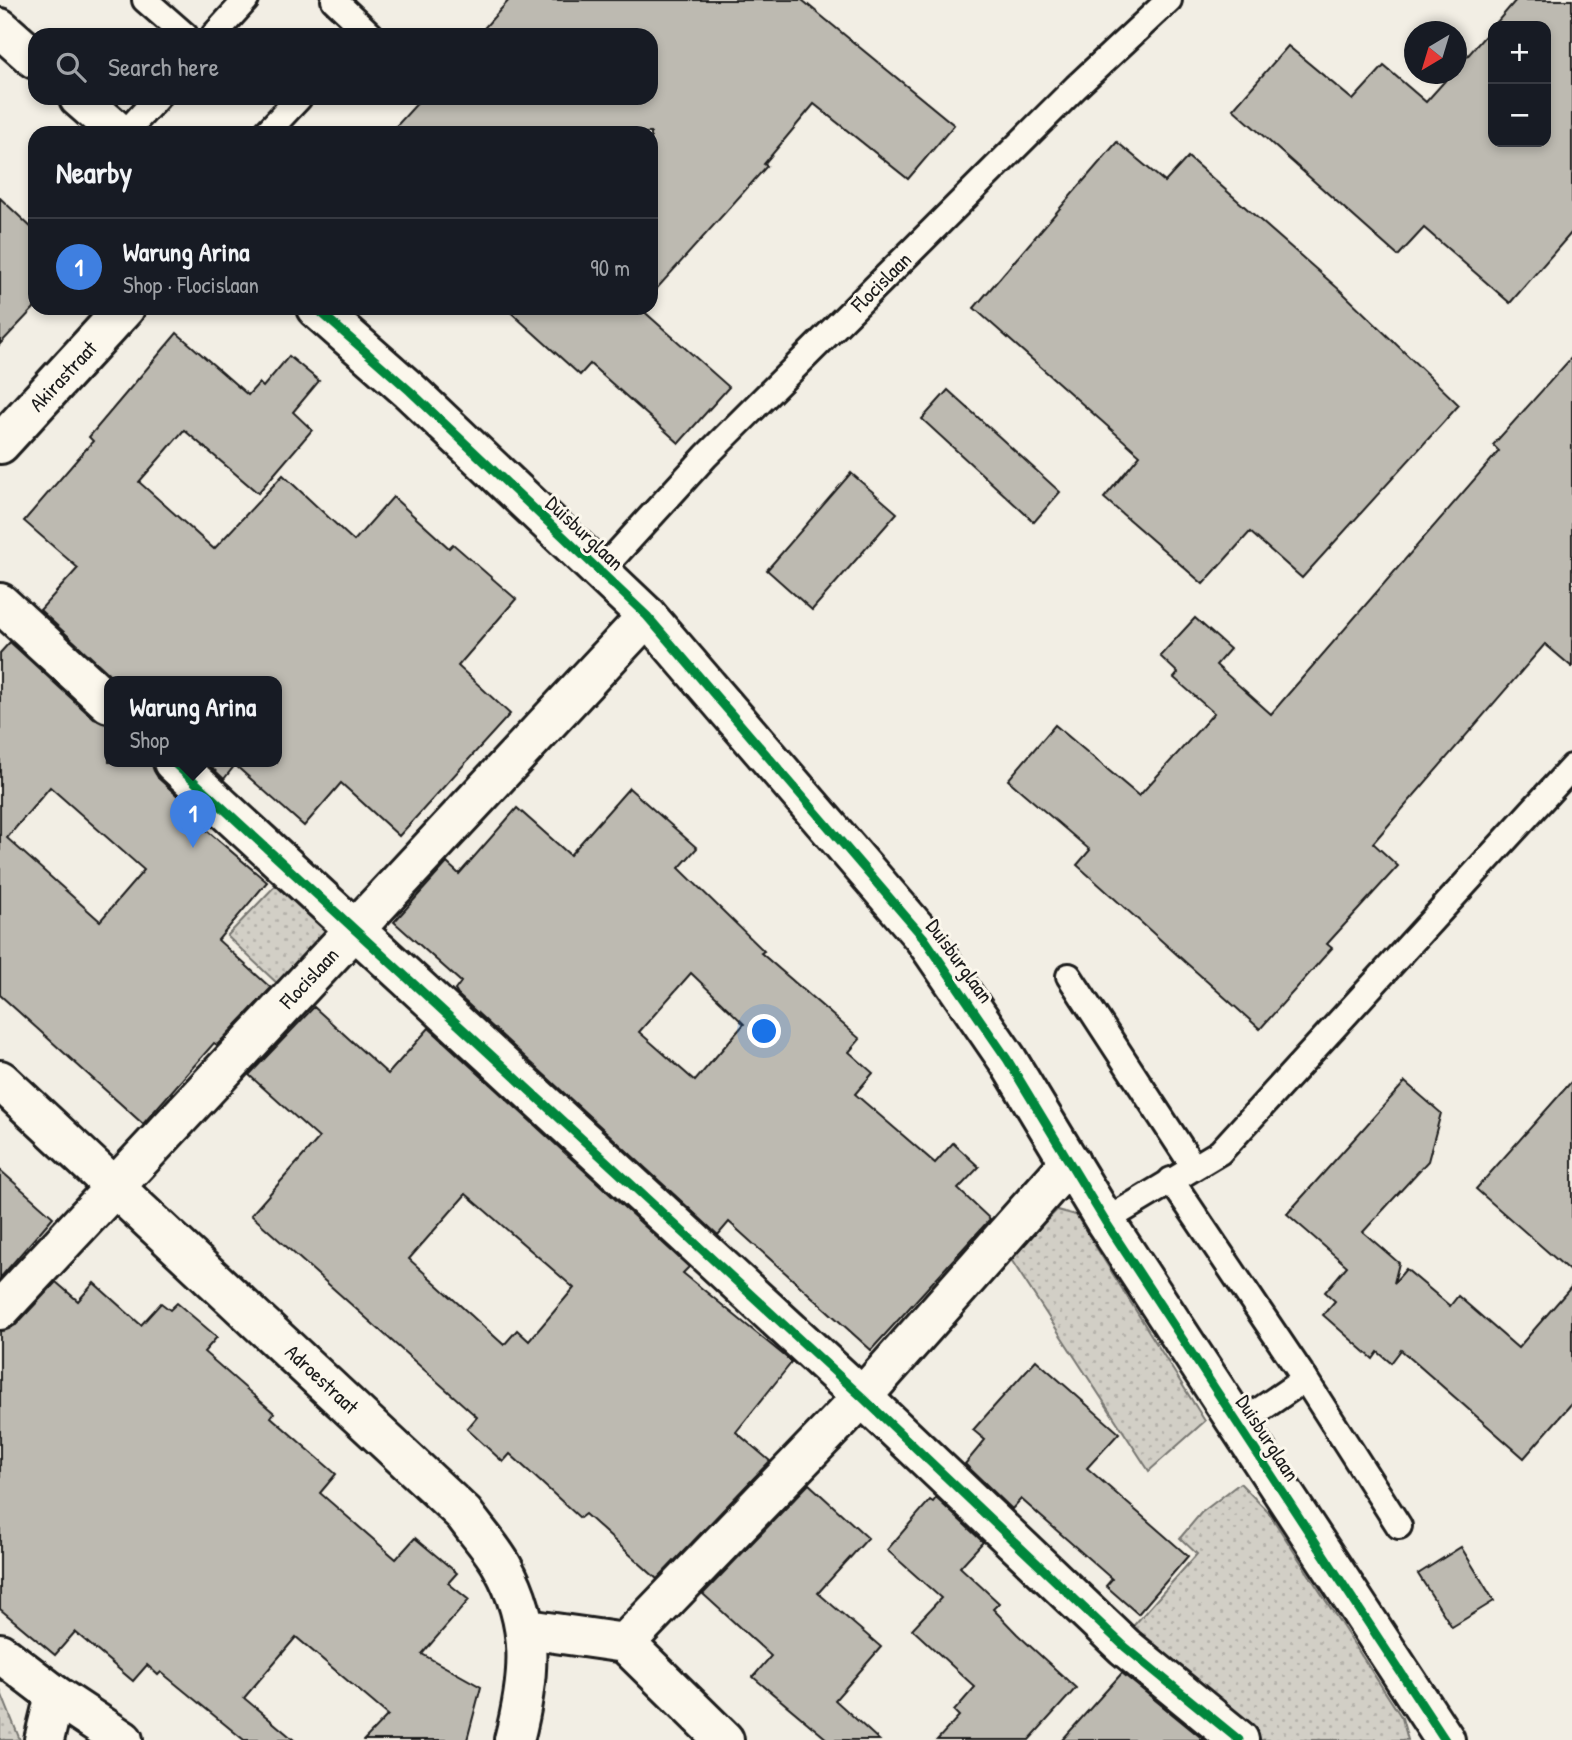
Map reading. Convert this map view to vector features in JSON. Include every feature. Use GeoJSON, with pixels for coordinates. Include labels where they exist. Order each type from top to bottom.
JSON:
{"type":"FeatureCollection","features":[{"type":"Feature","properties":{"kind":"street"},"geometry":{"type":"LineString","coordinates":[[0,28],[28,53]]}},
{"type":"Feature","properties":{"kind":"street"},"geometry":{"type":"LineString","coordinates":[[87,105],[111,126]]}},
{"type":"Feature","properties":{"kind":"street","name":"Akirastraat"},"geometry":{"type":"LineString","coordinates":[[0,444],[119,315]]}},
{"type":"Feature","properties":{"kind":"street","name":"Duisburglaan"},"geometry":{"type":"LineString","coordinates":[[324,315],[410,391],[647,616],[924,938],[1007,1059],[1105,1221],[1445,1740]]}},
{"type":"Feature","properties":{"kind":"street"},"geometry":{"type":"LineString","coordinates":[[0,603],[104,698]]}},
{"type":"Feature","properties":{"kind":"street","name":"Flocislaan"},"geometry":{"type":"LineString","coordinates":[[0,1310],[647,616]]}},
{"type":"Feature","properties":{"kind":"street"},"geometry":{"type":"LineString","coordinates":[[178,767],[862,1397],[1125,1647],[1239,1740]]}},
{"type":"Feature","properties":{"kind":"street","name":"Adroestraat"},"geometry":{"type":"LineString","coordinates":[[0,1080],[464,1514],[502,1567],[527,1629],[525,1697],[514,1740]]}},
{"type":"Feature","properties":{"kind":"street"},"geometry":{"type":"LineString","coordinates":[[625,1643],[862,1397],[1070,1162]]}},
{"type":"Feature","properties":{"kind":"street"},"geometry":{"type":"LineString","coordinates":[[527,1629],[625,1643],[724,1740]]}},
{"type":"Feature","properties":{"kind":"street"},"geometry":{"type":"LineString","coordinates":[[0,1653],[55,1695],[123,1740]]}},
{"type":"Feature","properties":{"kind":"street"},"geometry":{"type":"LineString","coordinates":[[44,1740],[55,1695]]}},
{"type":"Feature","properties":{"kind":"lane"},"geometry":{"type":"LineString","coordinates":[[145,0],[177,28]]}},
{"type":"Feature","properties":{"kind":"lane"},"geometry":{"type":"LineString","coordinates":[[220,28],[246,0]]}},
{"type":"Feature","properties":{"kind":"lane"},"geometry":{"type":"LineString","coordinates":[[334,0],[364,28]]}},
{"type":"Feature","properties":{"kind":"lane","name":"Flocislaan"},"geometry":{"type":"LineString","coordinates":[[600,572],[706,456],[1076,87],[1169,0]]}},
{"type":"Feature","properties":{"kind":"lane"},"geometry":{"type":"LineString","coordinates":[[131,126],[151,105]]}},
{"type":"Feature","properties":{"kind":"lane"},"geometry":{"type":"LineString","coordinates":[[273,126],[292,105]]}},
{"type":"Feature","properties":{"kind":"lane"},"geometry":{"type":"LineString","coordinates":[[1105,1221],[1220,1152],[1572,767]]}},
{"type":"Feature","properties":{"kind":"lane"},"geometry":{"type":"LineString","coordinates":[[1069,976],[1193,1166]]}},
{"type":"Feature","properties":{"kind":"lane"},"geometry":{"type":"LineString","coordinates":[[1171,1180],[1305,1379],[1399,1526]]}},
{"type":"Feature","properties":{"kind":"lane"},"geometry":{"type":"LineString","coordinates":[[1238,1425],[1305,1379]]}},
{"type":"Feature","properties":{"kind":"shaded area"},"geometry":{"type":"Polygon","coordinates":[[[277,884],[329,932],[279,985],[227,936],[277,884]]]}},
{"type":"Feature","properties":{"kind":"shaded area"},"geometry":{"type":"Polygon","coordinates":[[[1057,1210],[1076,1215],[1205,1421],[1149,1471],[1010,1258],[1057,1210]]]}},
{"type":"Feature","properties":{"kind":"shaded area"},"geometry":{"type":"Polygon","coordinates":[[[1240,1483],[1269,1513],[1402,1718],[1408,1740],[1255,1740],[1128,1632],[1197,1554],[1180,1538],[1201,1513],[1240,1483]]]}},
{"type":"Feature","properties":{"kind":"shaded area"},"geometry":{"type":"Polygon","coordinates":[[[0,1690],[20,1740],[0,1740],[0,1690]]]}},
{"type":"Feature","properties":{"kind":"building"},"geometry":{"type":"Polygon","coordinates":[[[509,0],[802,0],[954,125],[908,179],[814,104],[764,164],[767,166],[658,287],[658,126],[396,126],[416,105],[658,105],[658,28],[484,28],[509,0]]]}},
{"type":"Feature","properties":{"kind":"building"},"geometry":{"type":"Polygon","coordinates":[[[1516,0],[1572,0],[1572,232],[1510,303],[1424,228],[1398,256],[1233,109],[1288,46],[1353,100],[1384,66],[1426,102],[1442,84],[1467,84],[1467,57],[1488,33],[1488,147],[1551,147],[1551,21],[1497,21],[1516,0]]]}},
{"type":"Feature","properties":{"kind":"building"},"geometry":{"type":"Polygon","coordinates":[[[1117,142],[1165,182],[1188,157],[1342,292],[1459,405],[1302,578],[1250,532],[1203,584],[1104,498],[1140,455],[974,308],[1117,142]]]}},
{"type":"Feature","properties":{"kind":"building"},"geometry":{"type":"Polygon","coordinates":[[[0,198],[28,224],[28,314],[0,344],[0,198]]]}},
{"type":"Feature","properties":{"kind":"building"},"geometry":{"type":"Polygon","coordinates":[[[514,315],[648,315],[729,387],[679,443],[590,364],[580,375],[514,315]]]}},
{"type":"Feature","properties":{"kind":"building"},"geometry":{"type":"Polygon","coordinates":[[[177,333],[248,395],[259,383],[263,387],[289,356],[319,381],[293,412],[312,430],[258,493],[184,430],[139,482],[214,549],[283,475],[354,541],[393,497],[449,548],[453,544],[516,599],[458,666],[510,714],[399,836],[341,783],[304,826],[237,767],[282,767],[282,676],[112,676],[40,610],[78,568],[24,521],[93,441],[89,437],[177,333]]]}},
{"type":"Feature","properties":{"kind":"building"},"geometry":{"type":"Polygon","coordinates":[[[1572,357],[1572,667],[1545,644],[1373,843],[1398,866],[1327,944],[1332,948],[1260,1029],[1077,865],[1090,850],[1008,780],[1055,725],[1139,796],[1214,713],[1174,678],[1178,673],[1160,656],[1195,618],[1230,649],[1216,665],[1271,714],[1499,451],[1493,445],[1572,357]]]}},
{"type":"Feature","properties":{"kind":"building"},"geometry":{"type":"Polygon","coordinates":[[[948,390],[1060,492],[1034,522],[922,419],[948,390]]]}},
{"type":"Feature","properties":{"kind":"building"},"geometry":{"type":"Polygon","coordinates":[[[851,473],[897,513],[812,610],[767,570],[851,473]]]}},
{"type":"Feature","properties":{"kind":"building"},"geometry":{"type":"Polygon","coordinates":[[[10,642],[94,719],[104,722],[104,767],[154,767],[158,778],[194,811],[190,816],[267,882],[218,940],[271,988],[217,1045],[214,1043],[143,1124],[0,995],[0,653],[10,642]],[[50,787],[7,838],[100,921],[144,870],[50,787]]]}},
{"type":"Feature","properties":{"kind":"building"},"geometry":{"type":"Polygon","coordinates":[[[211,767],[233,767],[224,779],[211,767]]]}},
{"type":"Feature","properties":{"kind":"building"},"geometry":{"type":"Polygon","coordinates":[[[629,788],[697,848],[679,868],[764,951],[761,953],[860,1039],[849,1052],[873,1073],[855,1094],[935,1163],[953,1143],[979,1167],[958,1189],[990,1219],[871,1350],[729,1222],[718,1235],[458,995],[455,990],[461,982],[394,922],[447,863],[459,874],[517,808],[570,855],[629,788]],[[691,973],[639,1032],[695,1081],[744,1024],[691,973]]]}},
{"type":"Feature","properties":{"kind":"building"},"geometry":{"type":"Polygon","coordinates":[[[314,1007],[388,1074],[429,1028],[689,1267],[683,1273],[792,1362],[736,1432],[770,1461],[657,1579],[585,1514],[580,1518],[510,1454],[503,1462],[467,1429],[477,1417],[251,1215],[319,1138],[249,1075],[314,1007]],[[466,1194],[409,1259],[504,1345],[517,1330],[529,1341],[574,1288],[466,1194]]]}},
{"type":"Feature","properties":{"kind":"building"},"geometry":{"type":"Polygon","coordinates":[[[1572,1081],[1572,1273],[1476,1189],[1572,1081]]]}},
{"type":"Feature","properties":{"kind":"building"},"geometry":{"type":"Polygon","coordinates":[[[1405,1082],[1441,1113],[1428,1161],[1363,1232],[1399,1263],[1394,1283],[1406,1269],[1450,1306],[1458,1296],[1518,1348],[1572,1286],[1572,1403],[1524,1458],[1401,1350],[1391,1363],[1378,1352],[1373,1359],[1323,1315],[1335,1301],[1325,1292],[1347,1266],[1287,1214],[1405,1082]]]}},
{"type":"Feature","properties":{"kind":"building"},"geometry":{"type":"Polygon","coordinates":[[[0,1170],[53,1217],[0,1278],[0,1170]]]}},
{"type":"Feature","properties":{"kind":"building"},"geometry":{"type":"Polygon","coordinates":[[[56,1282],[78,1301],[94,1283],[141,1325],[161,1303],[170,1310],[177,1303],[217,1337],[204,1352],[274,1413],[271,1417],[336,1474],[320,1493],[396,1559],[415,1538],[457,1573],[448,1583],[469,1600],[422,1654],[481,1687],[467,1740],[364,1740],[388,1715],[296,1637],[244,1698],[294,1740],[244,1740],[161,1672],[158,1675],[147,1665],[133,1681],[75,1632],[55,1655],[0,1609],[0,1331],[16,1325],[56,1282]]]}},
{"type":"Feature","properties":{"kind":"building"},"geometry":{"type":"Polygon","coordinates":[[[1036,1360],[1119,1433],[1087,1468],[1188,1556],[1138,1614],[1106,1586],[1112,1579],[1021,1499],[1012,1509],[965,1464],[985,1440],[973,1430],[1036,1360]]]}},
{"type":"Feature","properties":{"kind":"building"},"geometry":{"type":"Polygon","coordinates":[[[809,1484],[868,1538],[818,1593],[881,1647],[835,1700],[879,1740],[828,1740],[753,1677],[771,1656],[703,1594],[809,1484]]]}},
{"type":"Feature","properties":{"kind":"building"},"geometry":{"type":"Polygon","coordinates":[[[936,1498],[983,1542],[960,1567],[999,1603],[993,1609],[1076,1688],[1029,1740],[937,1740],[959,1716],[954,1711],[975,1687],[912,1629],[941,1598],[887,1550],[930,1500],[933,1502],[936,1498]]]}},
{"type":"Feature","properties":{"kind":"building"},"geometry":{"type":"Polygon","coordinates":[[[1461,1547],[1494,1601],[1452,1627],[1418,1574],[1461,1547]]]}},
{"type":"Feature","properties":{"kind":"building"},"geometry":{"type":"Polygon","coordinates":[[[1122,1673],[1204,1740],[1062,1740],[1122,1673]]]}},
{"type":"Feature","properties":{"kind":"cycle path"},"geometry":{"type":"LineString","coordinates":[[324,315],[410,391],[647,616],[924,938],[1007,1059],[1105,1221],[1445,1740]]}},
{"type":"Feature","properties":{"kind":"cycle path"},"geometry":{"type":"LineString","coordinates":[[178,767],[862,1397],[1125,1647],[1239,1740]]}},
{"type":"Feature","properties":{"kind":"place","name":"Warung Arina"},"geometry":{"type":"Point","coordinates":[193,848]}}]}
